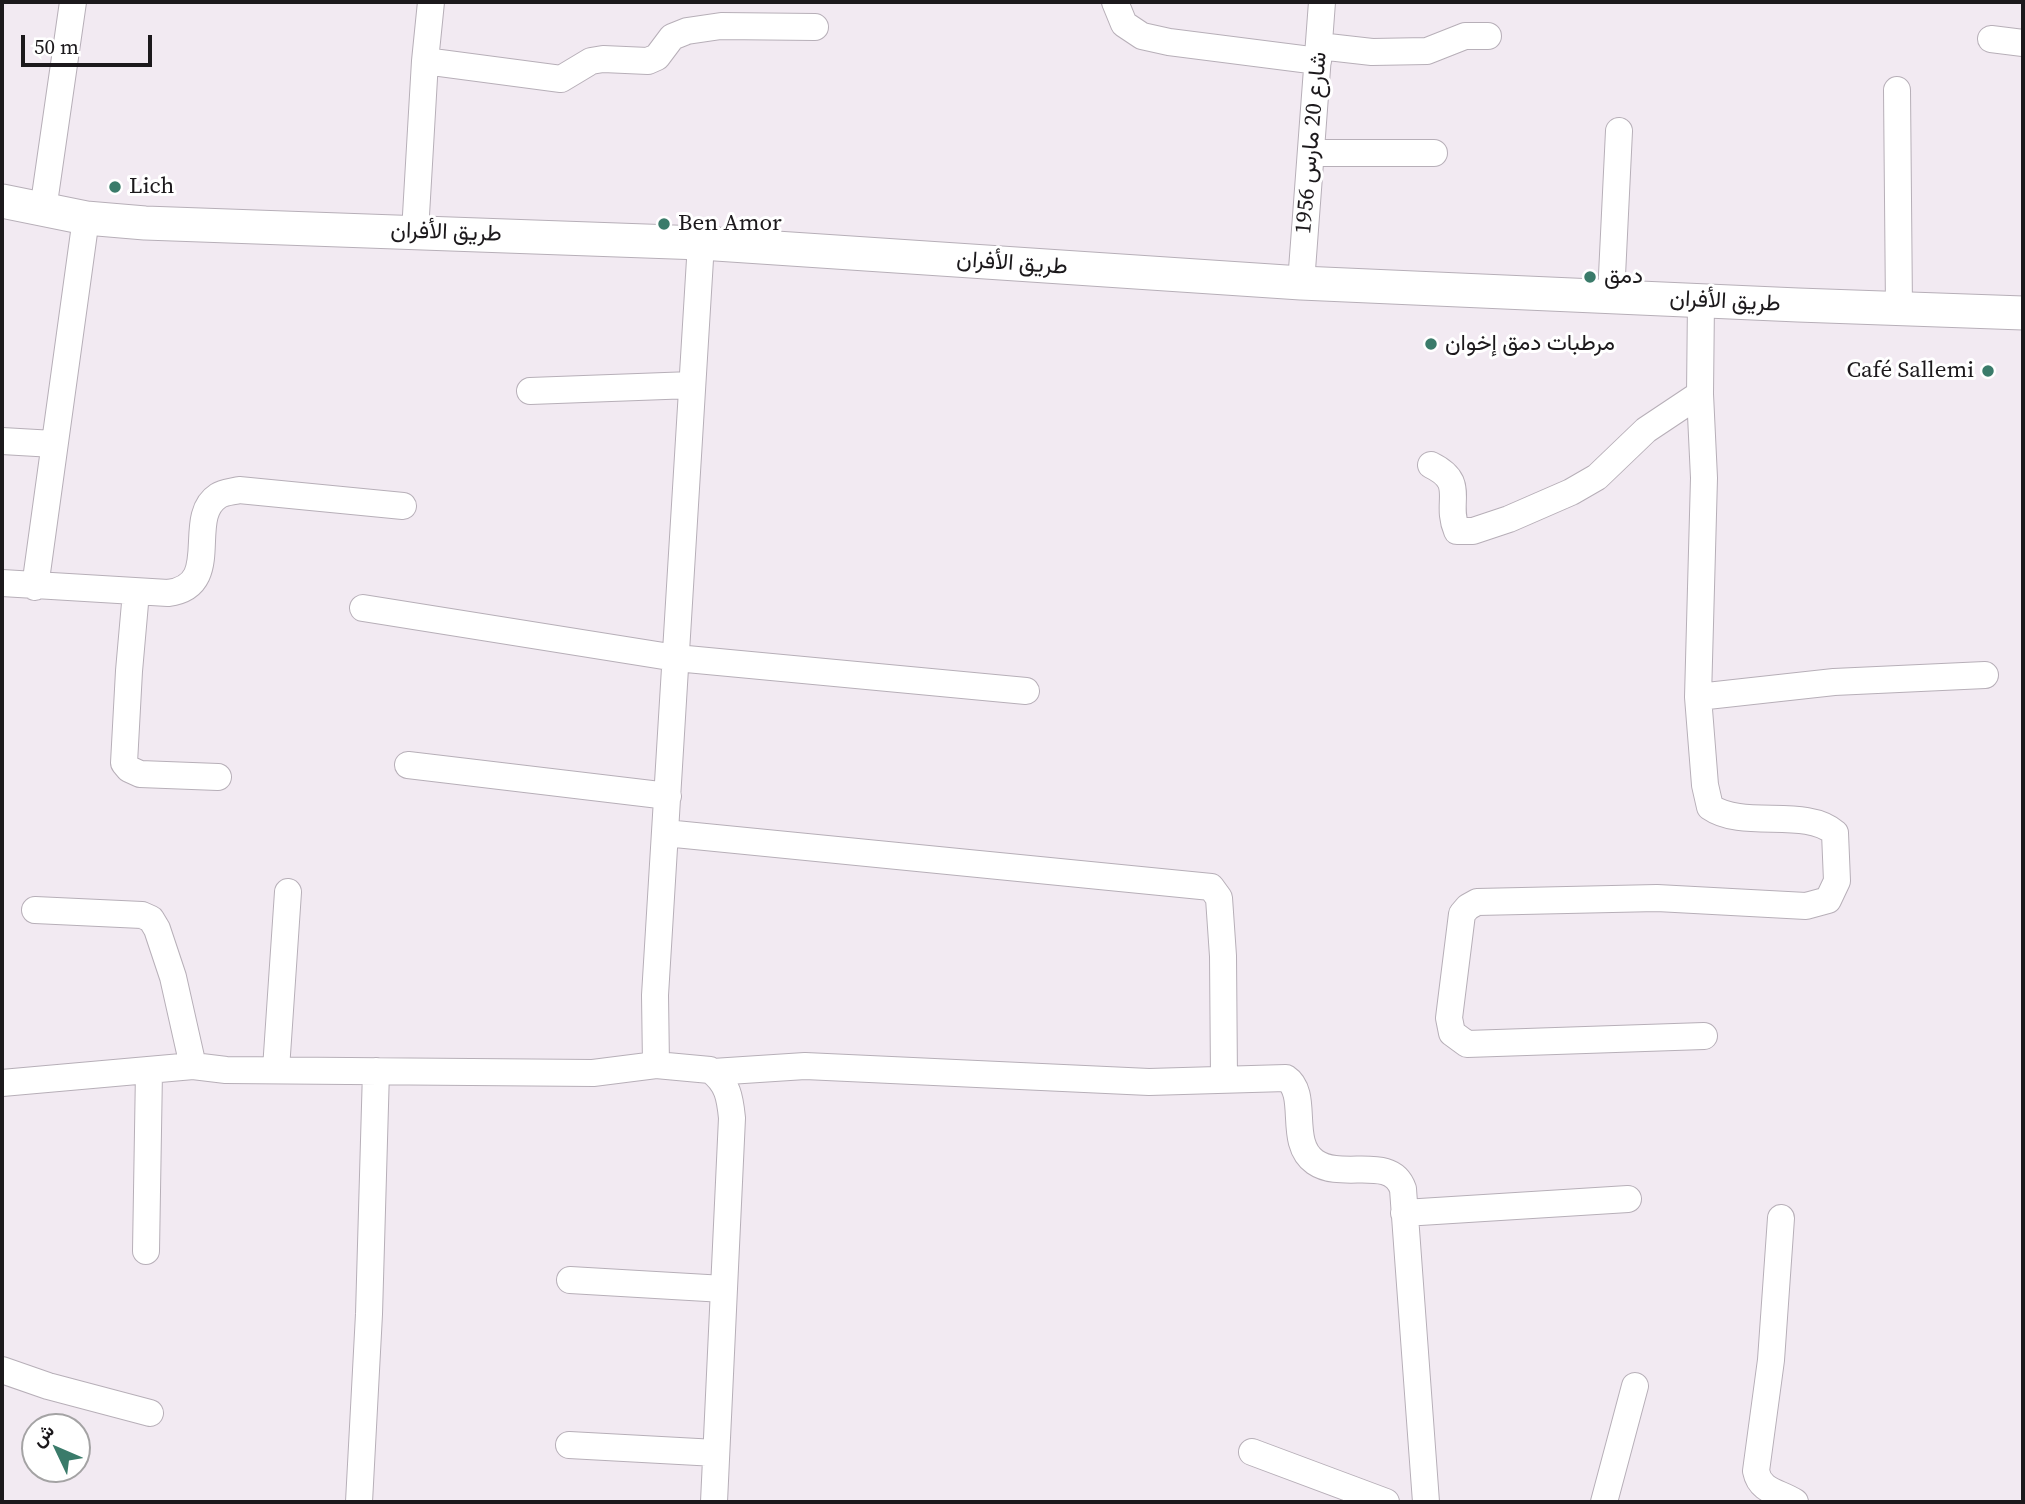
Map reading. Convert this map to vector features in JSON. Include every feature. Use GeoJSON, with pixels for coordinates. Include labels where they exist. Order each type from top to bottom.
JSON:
{"type":"FeatureCollection","features":[{"type":"Feature","properties":{"kind":"main road","name":"طريق الأفران"},"geometry":{"type":"LineString","coordinates":[[2,201],[86,218],[231,227],[701,243],[1300,284],[2023,313]]}},
{"type":"Feature","properties":{"kind":"street"},"geometry":{"type":"LineString","coordinates":[[43,210],[73,2]]}},
{"type":"Feature","properties":{"kind":"street"},"geometry":{"type":"LineString","coordinates":[[415,232],[431,2]]}},
{"type":"Feature","properties":{"kind":"street"},"geometry":{"type":"LineString","coordinates":[[1115,2],[1124,24],[1142,36],[1169,42],[1319,54],[1427,51],[1465,36],[1488,36]]}},
{"type":"Feature","properties":{"kind":"street","name":"شارع 20 مارس 1956"},"geometry":{"type":"LineString","coordinates":[[1300,284],[1322,2]]}},
{"type":"Feature","properties":{"kind":"street"},"geometry":{"type":"LineString","coordinates":[[425,61],[561,79],[591,61],[648,61],[656,57],[672,37],[687,31],[721,26],[814,27]]}},
{"type":"Feature","properties":{"kind":"street"},"geometry":{"type":"LineString","coordinates":[[1991,39],[2023,43]]}},
{"type":"Feature","properties":{"kind":"street"},"geometry":{"type":"LineString","coordinates":[[1897,90],[1899,309]]}},
{"type":"Feature","properties":{"kind":"street"},"geometry":{"type":"LineString","coordinates":[[1611,296],[1619,131]]}},
{"type":"Feature","properties":{"kind":"street"},"geometry":{"type":"LineString","coordinates":[[1311,153],[1434,153]]}},
{"type":"Feature","properties":{"kind":"street"},"geometry":{"type":"LineString","coordinates":[[34,587],[86,218]]}},
{"type":"Feature","properties":{"kind":"street"},"geometry":{"type":"LineString","coordinates":[[656,1065],[655,995],[701,243]]}},
{"type":"Feature","properties":{"kind":"street"},"geometry":{"type":"LineString","coordinates":[[1701,301],[1700,394],[1704,478],[1698,697],[1705,785],[1710,807],[1722,815],[1809,822],[1827,827],[1835,833],[1837,881],[1828,900],[1806,906],[1657,898],[1477,902],[1462,914],[1449,1018],[1452,1033],[1467,1044],[1704,1037]]}},
{"type":"Feature","properties":{"kind":"street"},"geometry":{"type":"LineString","coordinates":[[530,391],[692,385]]}},
{"type":"Feature","properties":{"kind":"street"},"geometry":{"type":"LineString","coordinates":[[1431,465],[1446,472],[1452,480],[1454,524],[1457,531],[1473,531],[1559,497],[1598,477],[1646,430],[1700,394]]}},
{"type":"Feature","properties":{"kind":"street"},"geometry":{"type":"LineString","coordinates":[[2,441],[54,444]]}},
{"type":"Feature","properties":{"kind":"street"},"geometry":{"type":"LineString","coordinates":[[2,583],[136,592],[182,591],[195,578],[201,560],[208,507],[221,494],[239,491],[403,506]]}},
{"type":"Feature","properties":{"kind":"street"},"geometry":{"type":"LineString","coordinates":[[136,592],[124,763],[129,769],[140,774],[218,777]]}},
{"type":"Feature","properties":{"kind":"street"},"geometry":{"type":"LineString","coordinates":[[363,608],[676,658],[1026,691]]}},
{"type":"Feature","properties":{"kind":"street"},"geometry":{"type":"LineString","coordinates":[[1698,697],[1834,682],[1985,675]]}},
{"type":"Feature","properties":{"kind":"street"},"geometry":{"type":"LineString","coordinates":[[408,765],[668,796]]}},
{"type":"Feature","properties":{"kind":"street"},"geometry":{"type":"LineString","coordinates":[[665,833],[1211,887],[1219,898],[1223,956],[1224,1079]]}},
{"type":"Feature","properties":{"kind":"street"},"geometry":{"type":"LineString","coordinates":[[275,1069],[288,892]]}},
{"type":"Feature","properties":{"kind":"street"},"geometry":{"type":"LineString","coordinates":[[35,911],[142,915],[151,919],[173,977],[193,1066]]}},
{"type":"Feature","properties":{"kind":"street"},"geometry":{"type":"LineString","coordinates":[[2,1083],[193,1066],[213,1069],[593,1073],[656,1065],[713,1072],[804,1066],[1149,1082],[1276,1077],[1291,1081],[1296,1095],[1301,1142],[1308,1157],[1318,1165],[1341,1171],[1385,1171],[1394,1175],[1403,1189],[1426,1502]]}},
{"type":"Feature","properties":{"kind":"street"},"geometry":{"type":"LineString","coordinates":[[359,1502],[369,1314],[376,1070]]}},
{"type":"Feature","properties":{"kind":"street"},"geometry":{"type":"LineString","coordinates":[[146,1251],[149,1071]]}},
{"type":"Feature","properties":{"kind":"street"},"geometry":{"type":"LineString","coordinates":[[713,1072],[724,1083],[729,1094],[732,1118],[714,1502]]}},
{"type":"Feature","properties":{"kind":"street"},"geometry":{"type":"LineString","coordinates":[[1404,1213],[1628,1199]]}},
{"type":"Feature","properties":{"kind":"street"},"geometry":{"type":"LineString","coordinates":[[1781,1218],[1772,1360],[1756,1471],[1762,1485],[1795,1502]]}},
{"type":"Feature","properties":{"kind":"street"},"geometry":{"type":"LineString","coordinates":[[570,1280],[724,1289]]}},
{"type":"Feature","properties":{"kind":"street"},"geometry":{"type":"LineString","coordinates":[[2,1370],[48,1386],[150,1413]]}},
{"type":"Feature","properties":{"kind":"street"},"geometry":{"type":"LineString","coordinates":[[1604,1502],[1635,1386]]}},
{"type":"Feature","properties":{"kind":"street"},"geometry":{"type":"LineString","coordinates":[[569,1445],[716,1453]]}},
{"type":"Feature","properties":{"kind":"street"},"geometry":{"type":"LineString","coordinates":[[1252,1452],[1386,1502]]}},
{"type":"Feature","properties":{"kind":"place","name":"Lich"},"geometry":{"type":"Point","coordinates":[115,187]}},
{"type":"Feature","properties":{"kind":"place","name":"Ben Amor"},"geometry":{"type":"Point","coordinates":[664,224]}},
{"type":"Feature","properties":{"kind":"place","name":"دمق"},"geometry":{"type":"Point","coordinates":[1590,277]}},
{"type":"Feature","properties":{"kind":"place","name":"مرطبات دمق إخوان"},"geometry":{"type":"Point","coordinates":[1431,344]}},
{"type":"Feature","properties":{"kind":"place","name":"Café Sallemi"},"geometry":{"type":"Point","coordinates":[1988,371]}}]}
